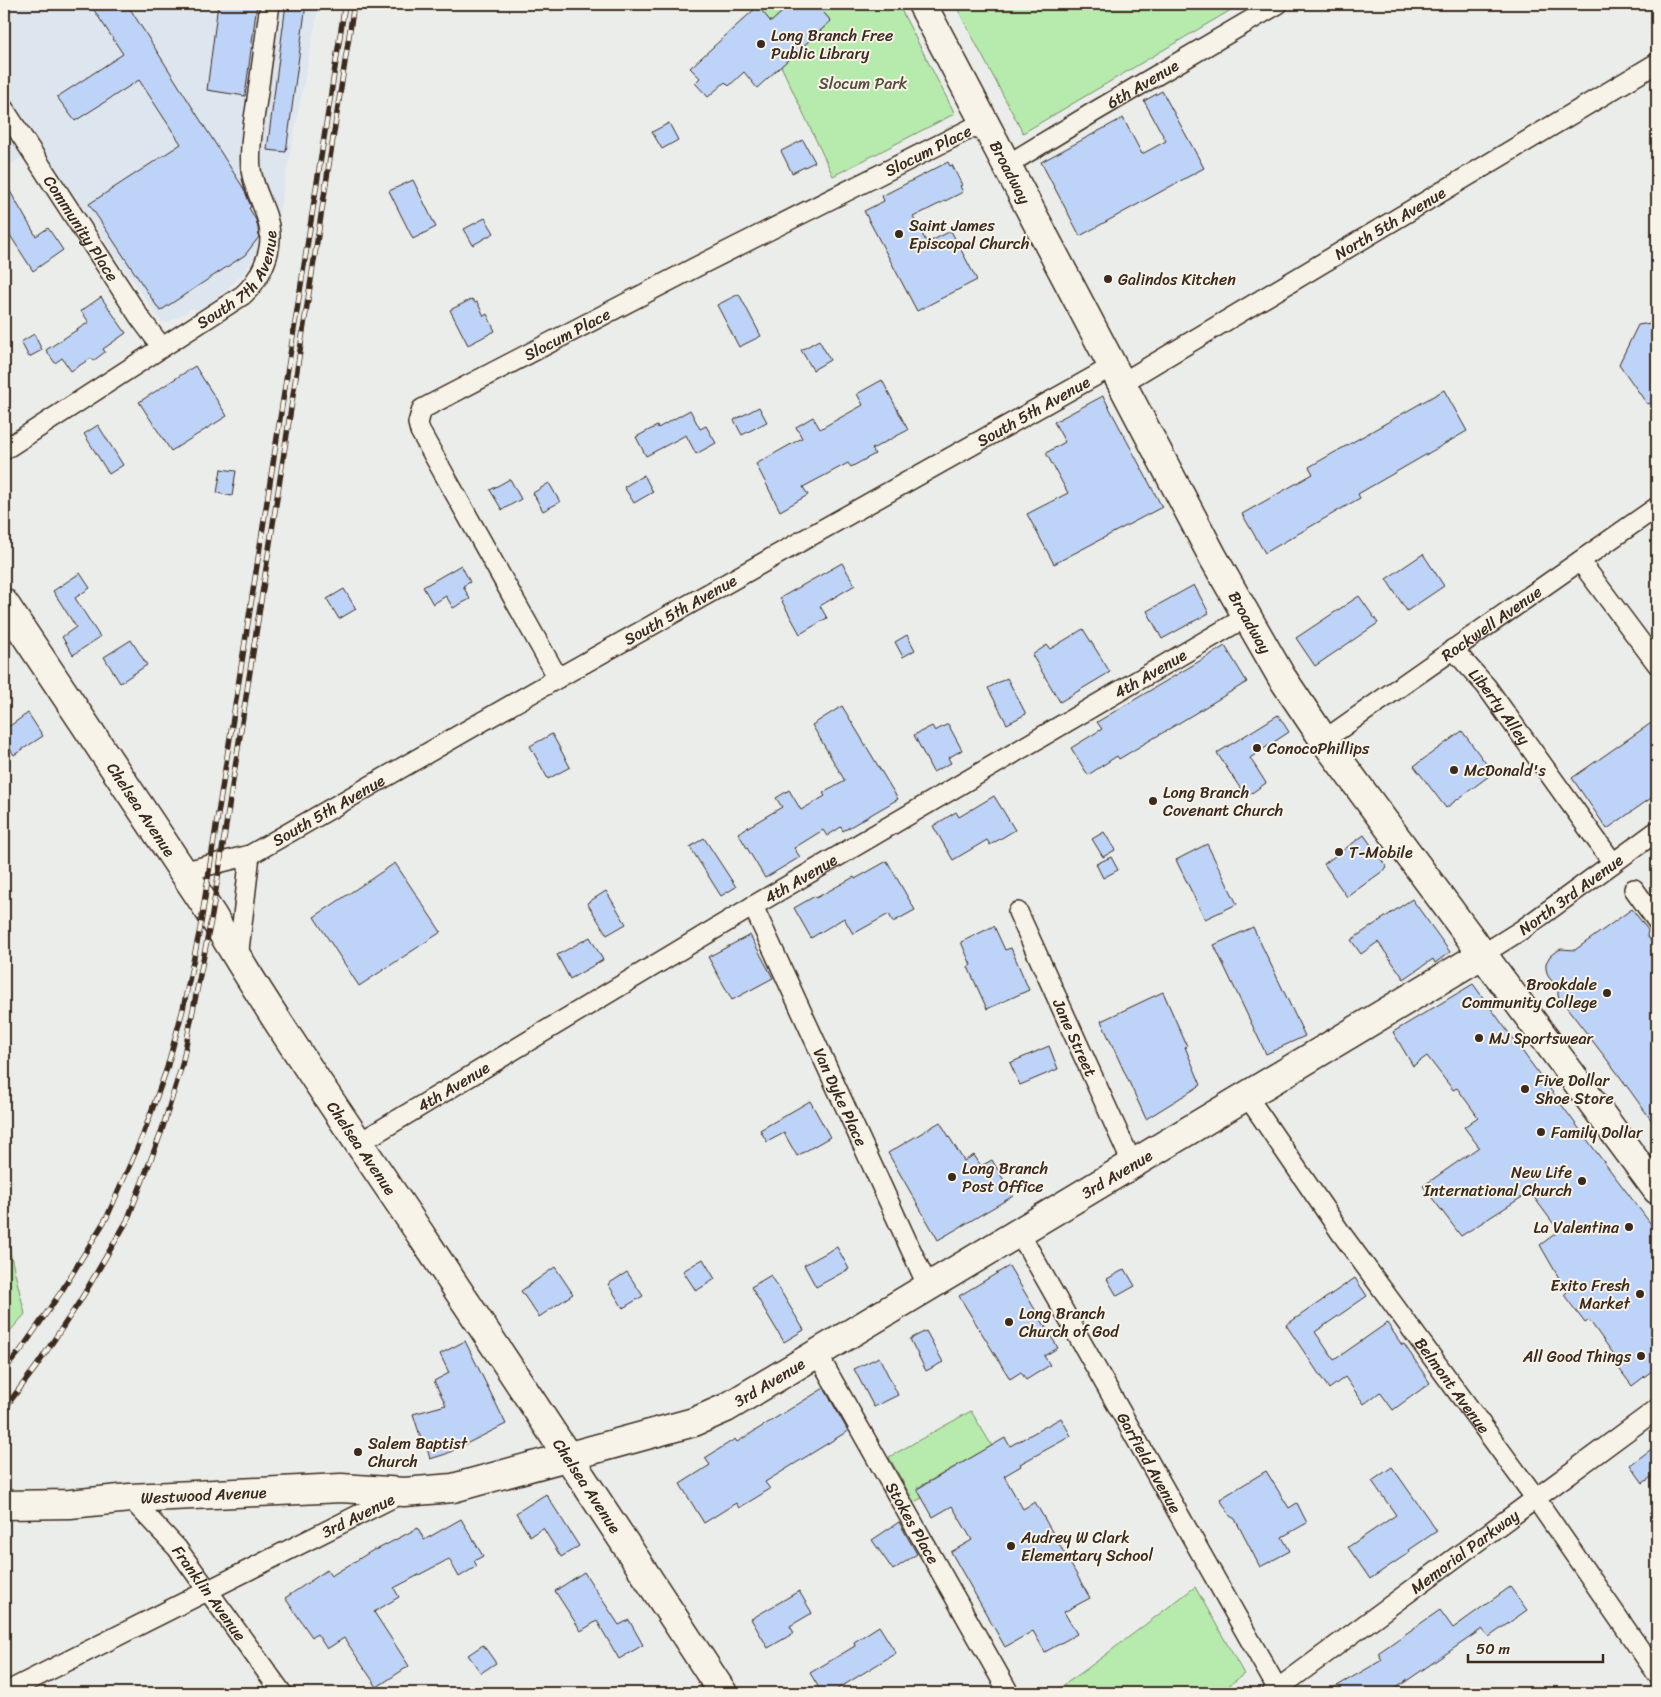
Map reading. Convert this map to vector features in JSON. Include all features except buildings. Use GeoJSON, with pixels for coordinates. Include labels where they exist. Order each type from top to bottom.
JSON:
{"type":"FeatureCollection","features":[{"type":"Feature","properties":{"kind":"street","name":"South 7th Avenue"},"geometry":{"type":"LineString","coordinates":[[4,450],[161,346],[243,295],[252,287],[258,277],[270,234],[266,214],[251,175],[252,134],[270,4]]}},
{"type":"Feature","properties":{"kind":"street","name":"Broadway"},"geometry":{"type":"LineString","coordinates":[[922,4],[1192,518],[1281,676],[1324,740],[1657,1190]]}},
{"type":"Feature","properties":{"kind":"street","name":"6th Avenue"},"geometry":{"type":"LineString","coordinates":[[1007,165],[1278,4]]}},
{"type":"Feature","properties":{"kind":"street","name":"North 5th Avenue"},"geometry":{"type":"LineString","coordinates":[[1118,375],[1657,62]]}},
{"type":"Feature","properties":{"kind":"street","name":"Community Place"},"geometry":{"type":"LineString","coordinates":[[4,109],[135,310],[161,346]]}},
{"type":"Feature","properties":{"kind":"street","name":"Slocum Place"},"geometry":{"type":"LineString","coordinates":[[558,678],[420,431],[418,423],[422,409],[687,271],[984,122]]}},
{"type":"Feature","properties":{"kind":"street","name":"South 5th Avenue"},"geometry":{"type":"LineString","coordinates":[[182,872],[250,855],[558,678],[1118,375]]}},
{"type":"Feature","properties":{"kind":"street","name":"Rockwell Avenue"},"geometry":{"type":"LineString","coordinates":[[1324,740],[1657,507]]}},
{"type":"Feature","properties":{"kind":"street"},"geometry":{"type":"LineString","coordinates":[[1580,561],[1657,664]]}},
{"type":"Feature","properties":{"kind":"street","name":"Chelsea Avenue"},"geometry":{"type":"LineString","coordinates":[[4,603],[212,915],[238,959],[358,1143],[723,1693]]}},
{"type":"Feature","properties":{"kind":"street","name":"4th Avenue"},"geometry":{"type":"LineString","coordinates":[[358,1143],[753,906],[1246,616]]}},
{"type":"Feature","properties":{"kind":"street","name":"Liberty Alley"},"geometry":{"type":"LineString","coordinates":[[1453,649],[1486,686],[1613,863]]}},
{"type":"Feature","properties":{"kind":"street","name":"North 3rd Avenue"},"geometry":{"type":"LineString","coordinates":[[1483,954],[1523,929],[1657,831]]}},
{"type":"Feature","properties":{"kind":"street"},"geometry":{"type":"LineString","coordinates":[[238,959],[250,855]]}},
{"type":"Feature","properties":{"kind":"street"},"geometry":{"type":"LineString","coordinates":[[1634,888],[1657,921]]}},
{"type":"Feature","properties":{"kind":"street","name":"Van Dyke Place"},"geometry":{"type":"LineString","coordinates":[[753,906],[928,1287]]}},
{"type":"Feature","properties":{"kind":"street","name":"Jane Street"},"geometry":{"type":"LineString","coordinates":[[1018,912],[1132,1163]]}},
{"type":"Feature","properties":{"kind":"street","name":"3rd Avenue"},"geometry":{"type":"LineString","coordinates":[[4,1693],[404,1492],[453,1488],[694,1422],[726,1408],[1483,954]]}},
{"type":"Feature","properties":{"kind":"street","name":"Belmont Avenue"},"geometry":{"type":"LineString","coordinates":[[1247,1096],[1341,1233],[1536,1499],[1657,1674]]}},
{"type":"Feature","properties":{"kind":"street","name":"Garfield Avenue"},"geometry":{"type":"LineString","coordinates":[[1019,1232],[1276,1692]]}},
{"type":"Feature","properties":{"kind":"street","name":"Stokes Place"},"geometry":{"type":"LineString","coordinates":[[817,1353],[1009,1693]]}},
{"type":"Feature","properties":{"kind":"street","name":"Memorial Parkway"},"geometry":{"type":"LineString","coordinates":[[1276,1692],[1657,1408]]}},
{"type":"Feature","properties":{"kind":"street","name":"Westwood Avenue"},"geometry":{"type":"LineString","coordinates":[[4,1505],[70,1504],[130,1498],[341,1488],[404,1492]]}},
{"type":"Feature","properties":{"kind":"street","name":"Franklin Avenue"},"geometry":{"type":"LineString","coordinates":[[130,1498],[177,1548],[282,1693]]}},
{"type":"Feature","properties":{"kind":"shaded area"},"geometry":{"type":"Polygon","coordinates":[[[4,4],[319,4],[278,217],[265,226],[263,241],[250,265],[241,276],[219,297],[199,311],[193,308],[168,323],[163,323],[160,320],[39,146],[4,169],[4,4]]]}},
{"type":"Feature","properties":{"kind":"shaded area"},"geometry":{"type":"Polygon","coordinates":[[[4,1520],[10,1520],[9,1548],[4,1551],[4,1520]]]}},
{"type":"Feature","properties":{"kind":"green space"},"geometry":{"type":"Polygon","coordinates":[[[755,4],[791,4],[771,22],[755,4]]]}},
{"type":"Feature","properties":{"kind":"green space","name":"Slocum Park"},"geometry":{"type":"Polygon","coordinates":[[[816,4],[898,4],[954,114],[833,176],[781,66],[831,21],[816,4]]]}},
{"type":"Feature","properties":{"kind":"green space"},"geometry":{"type":"Polygon","coordinates":[[[955,4],[1241,4],[1023,133],[955,4]]]}},
{"type":"Feature","properties":{"kind":"green space"},"geometry":{"type":"Polygon","coordinates":[[[4,1228],[25,1314],[4,1338],[4,1228]]]}},
{"type":"Feature","properties":{"kind":"green space"},"geometry":{"type":"Polygon","coordinates":[[[971,1411],[992,1446],[917,1488],[922,1498],[914,1502],[889,1457],[971,1411]]]}},
{"type":"Feature","properties":{"kind":"green space"},"geometry":{"type":"Polygon","coordinates":[[[1195,1587],[1244,1674],[1219,1693],[1052,1693],[1084,1671],[1195,1587]]]}},
{"type":"Feature","properties":{"kind":"railway"},"geometry":{"type":"LineString","coordinates":[[4,1370],[21,1350],[61,1292],[107,1217],[143,1135],[167,1068],[183,1009],[200,929],[345,4]]}},
{"type":"Feature","properties":{"kind":"railway"},"geometry":{"type":"LineString","coordinates":[[4,1409],[36,1367],[80,1301],[127,1221],[161,1133],[182,1065],[212,915],[354,4]]}},
{"type":"Feature","properties":{"kind":"place","name":"Long Branch Free Public Library"},"geometry":{"type":"Point","coordinates":[761,44]}},
{"type":"Feature","properties":{"kind":"place","name":"Saint James Episcopal Church"},"geometry":{"type":"Point","coordinates":[899,234]}},
{"type":"Feature","properties":{"kind":"place","name":"Galindos Kitchen"},"geometry":{"type":"Point","coordinates":[1108,279]}},
{"type":"Feature","properties":{"kind":"place","name":"ConocoPhillips"},"geometry":{"type":"Point","coordinates":[1257,748]}},
{"type":"Feature","properties":{"kind":"place","name":"McDonald's"},"geometry":{"type":"Point","coordinates":[1454,770]}},
{"type":"Feature","properties":{"kind":"place","name":"Long Branch Covenant Church"},"geometry":{"type":"Point","coordinates":[1153,801]}},
{"type":"Feature","properties":{"kind":"place","name":"T-Mobile"},"geometry":{"type":"Point","coordinates":[1339,852]}},
{"type":"Feature","properties":{"kind":"place","name":"Brookdale Community College"},"geometry":{"type":"Point","coordinates":[1607,993]}},
{"type":"Feature","properties":{"kind":"place","name":"MJ Sportswear"},"geometry":{"type":"Point","coordinates":[1479,1038]}},
{"type":"Feature","properties":{"kind":"place","name":"Five Dollar Shoe Store"},"geometry":{"type":"Point","coordinates":[1525,1089]}},
{"type":"Feature","properties":{"kind":"place","name":"Family Dollar"},"geometry":{"type":"Point","coordinates":[1541,1132]}},
{"type":"Feature","properties":{"kind":"place","name":"Long Branch Post Office"},"geometry":{"type":"Point","coordinates":[952,1177]}},
{"type":"Feature","properties":{"kind":"place","name":"New Life International Church"},"geometry":{"type":"Point","coordinates":[1582,1181]}},
{"type":"Feature","properties":{"kind":"place","name":"La Valentina"},"geometry":{"type":"Point","coordinates":[1629,1227]}},
{"type":"Feature","properties":{"kind":"place","name":"Exito Fresh Market"},"geometry":{"type":"Point","coordinates":[1640,1294]}},
{"type":"Feature","properties":{"kind":"place","name":"Long Branch Church of God"},"geometry":{"type":"Point","coordinates":[1009,1322]}},
{"type":"Feature","properties":{"kind":"place","name":"All Good Things"},"geometry":{"type":"Point","coordinates":[1641,1356]}},
{"type":"Feature","properties":{"kind":"place","name":"Salem Baptist Church"},"geometry":{"type":"Point","coordinates":[358,1452]}},
{"type":"Feature","properties":{"kind":"place","name":"Audrey W Clark Elementary School"},"geometry":{"type":"Point","coordinates":[1011,1546]}}]}
